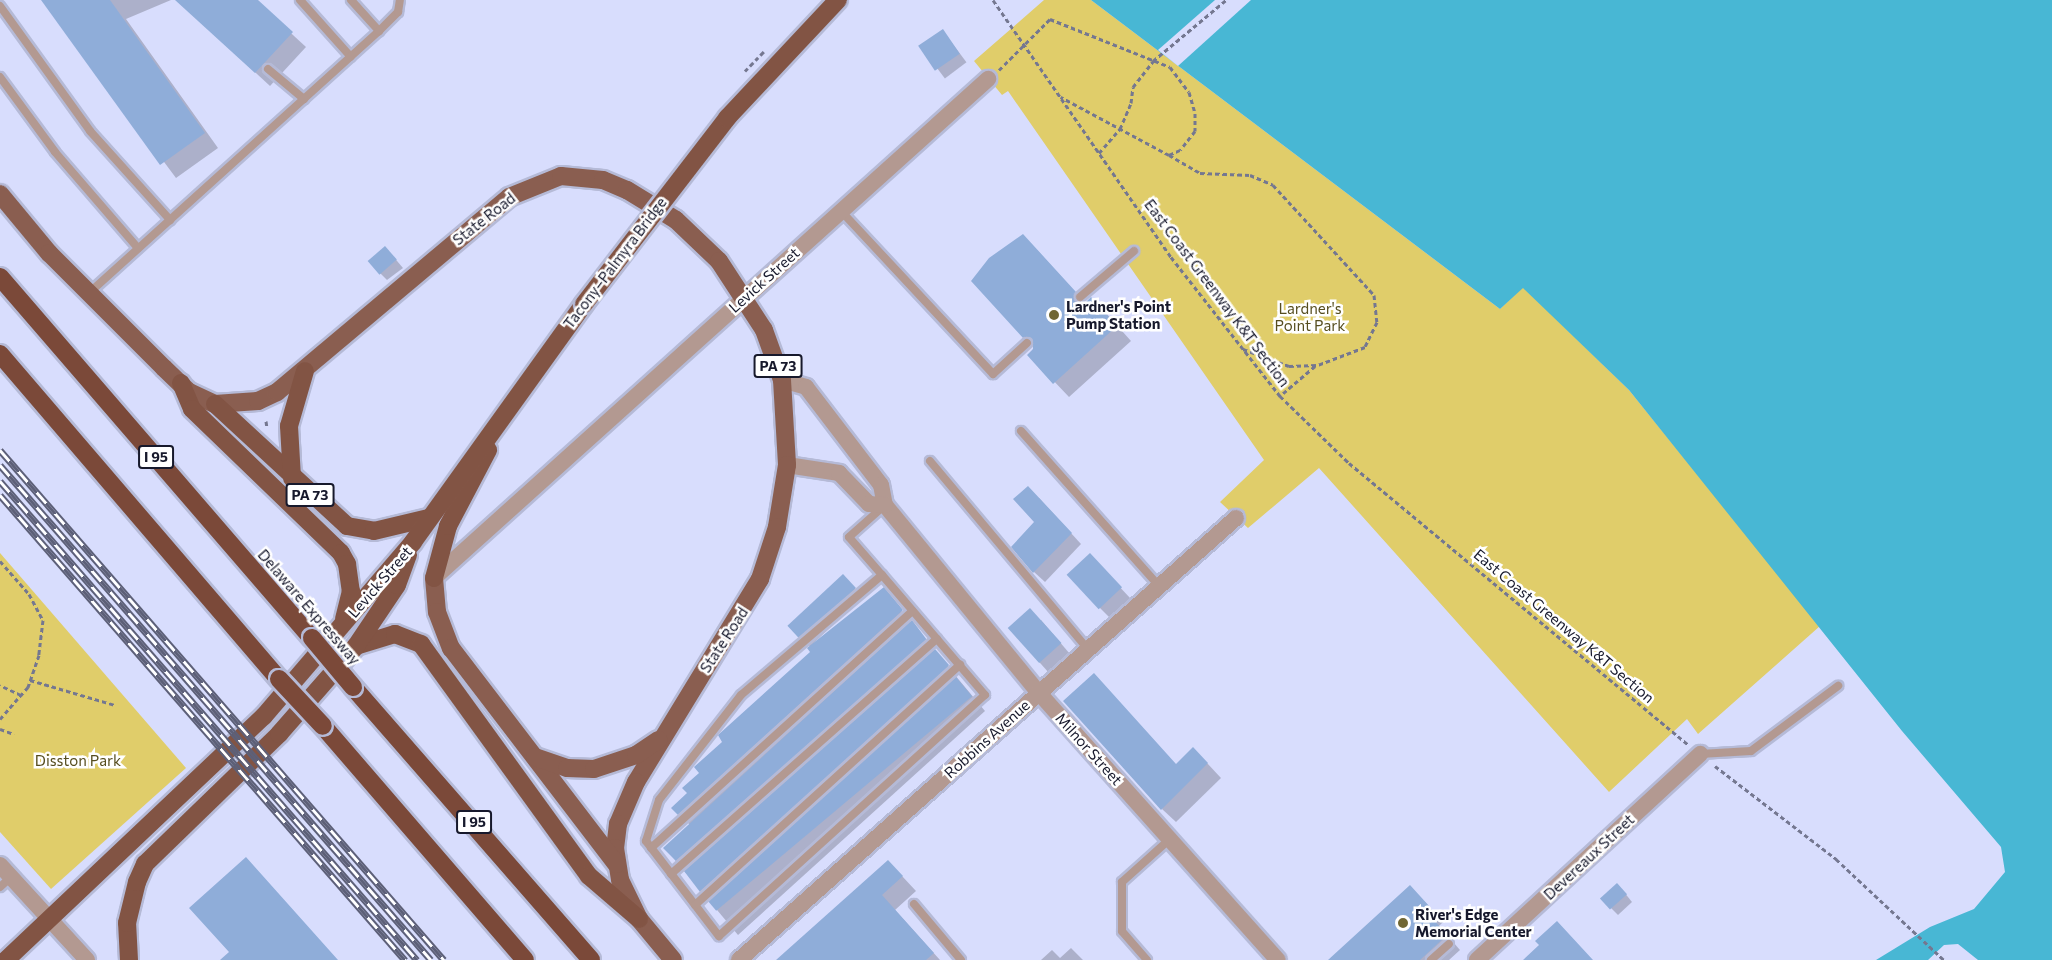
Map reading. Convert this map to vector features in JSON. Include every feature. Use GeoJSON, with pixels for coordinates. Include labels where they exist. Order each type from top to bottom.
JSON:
{"type":"FeatureCollection","features":[{"type":"Feature","properties":{"kind":"highway","name":"Tacony–Palmyra Bridge"},"geometry":{"type":"LineString","coordinates":[[413,543],[428,518],[584,304],[748,94],[838,0]]}},
{"type":"Feature","properties":{"kind":"highway","name":"Delaware Expressway"},"geometry":{"type":"LineString","coordinates":[[0,277],[591,960]]}},
{"type":"Feature","properties":{"kind":"highway"},"geometry":{"type":"LineString","coordinates":[[0,354],[279,679],[323,726],[525,960]]}},
{"type":"Feature","properties":{"kind":"highway"},"geometry":{"type":"LineString","coordinates":[[292,478],[289,426],[305,371]]}},
{"type":"Feature","properties":{"kind":"highway"},"geometry":{"type":"LineString","coordinates":[[181,383],[192,409],[341,553],[347,564],[351,591],[342,627]]}},
{"type":"Feature","properties":{"kind":"highway"},"geometry":{"type":"LineString","coordinates":[[434,578],[448,526],[511,402]]}},
{"type":"Feature","properties":{"kind":"highway","name":"PA 73"},"geometry":{"type":"LineString","coordinates":[[214,404],[339,520],[356,529],[392,529],[428,518]]}},
{"type":"Feature","properties":{"kind":"highway","name":"Levick Street"},"geometry":{"type":"LineString","coordinates":[[6,960],[50,922],[264,716],[413,543]]}},
{"type":"Feature","properties":{"kind":"highway","name":"Levick Street"},"geometry":{"type":"LineString","coordinates":[[129,960],[127,923],[136,882],[145,864],[279,734],[356,646],[397,585],[413,543]]}},
{"type":"Feature","properties":{"kind":"highway"},"geometry":{"type":"LineString","coordinates":[[356,646],[394,634],[421,644],[589,876],[639,919]]}},
{"type":"Feature","properties":{"kind":"main road","name":"State Road"},"geometry":{"type":"LineString","coordinates":[[214,404],[264,399],[305,371],[508,197],[561,176],[603,180],[650,202],[693,234],[719,261],[745,297],[764,330],[782,380],[786,465],[777,527],[760,579],[661,738],[624,805],[616,837],[616,864],[639,919],[673,960]]}},
{"type":"Feature","properties":{"kind":"main road","name":"PA 73"},"geometry":{"type":"LineString","coordinates":[[0,194],[89,293],[181,383],[196,396],[214,404]]}},
{"type":"Feature","properties":{"kind":"main road"},"geometry":{"type":"LineString","coordinates":[[434,578],[437,612],[451,648],[616,864]]}},
{"type":"Feature","properties":{"kind":"main road","name":"PA 73"},"geometry":{"type":"LineString","coordinates":[[534,756],[567,768],[594,769],[636,755],[661,738]]}},
{"type":"Feature","properties":{"kind":"street","name":"Levick Street"},"geometry":{"type":"LineString","coordinates":[[434,578],[988,79]]}},
{"type":"Feature","properties":{"kind":"street","name":"Milnor Street"},"geometry":{"type":"LineString","coordinates":[[782,380],[806,387],[881,485],[885,505],[1039,693],[1278,960]]}},
{"type":"Feature","properties":{"kind":"street","name":"Milnor Street"},"geometry":{"type":"LineString","coordinates":[[786,465],[839,474],[869,504],[885,505]]}},
{"type":"Feature","properties":{"kind":"street","name":"Robbins Avenue"},"geometry":{"type":"LineString","coordinates":[[739,960],[1236,518]]}},
{"type":"Feature","properties":{"kind":"street","name":"Devereaux Street"},"geometry":{"type":"LineString","coordinates":[[1477,960],[1694,749]]}},
{"type":"Feature","properties":{"kind":"street"},"geometry":{"type":"LineString","coordinates":[[4,876],[87,960]]}},
{"type":"Feature","properties":{"kind":"lane"},"geometry":{"type":"LineString","coordinates":[[300,0],[351,57]]}},
{"type":"Feature","properties":{"kind":"lane"},"geometry":{"type":"LineString","coordinates":[[351,0],[379,31]]}},
{"type":"Feature","properties":{"kind":"lane"},"geometry":{"type":"LineString","coordinates":[[89,293],[379,31],[398,12],[400,0]]}},
{"type":"Feature","properties":{"kind":"lane"},"geometry":{"type":"LineString","coordinates":[[0,6],[90,131],[170,220]]}},
{"type":"Feature","properties":{"kind":"lane"},"geometry":{"type":"LineString","coordinates":[[268,69],[304,99]]}},
{"type":"Feature","properties":{"kind":"lane"},"geometry":{"type":"LineString","coordinates":[[0,77],[55,152],[138,248]]}},
{"type":"Feature","properties":{"kind":"lane"},"geometry":{"type":"LineString","coordinates":[[841,211],[993,374],[1027,343]]}},
{"type":"Feature","properties":{"kind":"lane"},"geometry":{"type":"LineString","coordinates":[[1080,297],[1134,251]]}},
{"type":"Feature","properties":{"kind":"lane"},"geometry":{"type":"LineString","coordinates":[[1021,431],[1159,586]]}},
{"type":"Feature","properties":{"kind":"lane"},"geometry":{"type":"LineString","coordinates":[[930,461],[1088,649]]}},
{"type":"Feature","properties":{"kind":"lane"},"geometry":{"type":"LineString","coordinates":[[882,575],[741,695],[659,800],[646,842],[719,936],[985,695],[960,665],[912,611],[882,575],[849,537],[885,505]]}},
{"type":"Feature","properties":{"kind":"lane"},"geometry":{"type":"LineString","coordinates":[[651,848],[912,611]]}},
{"type":"Feature","properties":{"kind":"lane"},"geometry":{"type":"LineString","coordinates":[[671,874],[937,639]]}},
{"type":"Feature","properties":{"kind":"lane"},"geometry":{"type":"LineString","coordinates":[[695,905],[960,665]]}},
{"type":"Feature","properties":{"kind":"lane"},"geometry":{"type":"LineString","coordinates":[[1694,749],[1751,751],[1838,686]]}},
{"type":"Feature","properties":{"kind":"lane"},"geometry":{"type":"LineString","coordinates":[[1147,960],[1122,931],[1122,882],[1170,839]]}},
{"type":"Feature","properties":{"kind":"lane"},"geometry":{"type":"LineString","coordinates":[[914,904],[961,960]]}},
{"type":"Feature","properties":{"kind":"lane"},"geometry":{"type":"LineString","coordinates":[[1431,960],[1449,944]]}},
{"type":"Feature","properties":{"kind":"lane"},"geometry":{"type":"LineString","coordinates":[[0,954],[6,960]]}},
{"type":"Feature","properties":{"kind":"path","name":"East Coast Greenway K&T Section"},"geometry":{"type":"LineString","coordinates":[[993,0],[1099,153],[1241,348],[1280,396],[1348,463],[1694,749]]}},
{"type":"Feature","properties":{"kind":"path"},"geometry":{"type":"LineString","coordinates":[[1099,153],[1120,129],[1131,104],[1133,87],[1154,61],[1226,0]]}},
{"type":"Feature","properties":{"kind":"path"},"geometry":{"type":"LineString","coordinates":[[988,79],[1025,46],[1050,19],[1154,61],[1170,68],[1189,92],[1195,113],[1195,131],[1180,150],[1170,155]]}},
{"type":"Feature","properties":{"kind":"path"},"geometry":{"type":"LineString","coordinates":[[1060,96],[1200,172],[1250,175],[1273,185],[1374,295],[1377,322],[1365,347],[1319,365],[1280,396]]}},
{"type":"Feature","properties":{"kind":"path"},"geometry":{"type":"LineString","coordinates":[[1241,348],[1289,366],[1319,365]]}},
{"type":"Feature","properties":{"kind":"path"},"geometry":{"type":"LineString","coordinates":[[266,421],[267,428]]}},
{"type":"Feature","properties":{"kind":"path"},"geometry":{"type":"LineString","coordinates":[[0,561],[28,594],[43,620],[39,654],[30,680],[21,695],[0,718]]}},
{"type":"Feature","properties":{"kind":"path"},"geometry":{"type":"LineString","coordinates":[[30,680],[115,705]]}},
{"type":"Feature","properties":{"kind":"path"},"geometry":{"type":"LineString","coordinates":[[0,685],[21,695]]}},
{"type":"Feature","properties":{"kind":"path"},"geometry":{"type":"LineString","coordinates":[[0,729],[14,734]]}},
{"type":"Feature","properties":{"kind":"path"},"geometry":{"type":"LineString","coordinates":[[1718,768],[1836,859],[1944,960]]}},
{"type":"Feature","properties":{"kind":"green space","name":"Lardner's Point Park"},"geometry":{"type":"Polygon","coordinates":[[[1044,0],[1091,0],[1500,309],[1523,287],[1629,390],[1820,626],[1698,734],[1687,719],[1609,792],[1319,468],[1248,528],[1220,502],[1264,460],[1008,91],[1002,95],[974,61],[1044,0]]]}},
{"type":"Feature","properties":{"kind":"green space","name":"Disston Park"},"geometry":{"type":"Polygon","coordinates":[[[0,553],[186,768],[51,889],[0,832],[0,553]]]}},
{"type":"Feature","properties":{"kind":"water"},"geometry":{"type":"Polygon","coordinates":[[[1091,0],[2052,0],[2052,960],[1978,960],[1958,944],[1944,945],[1928,960],[1876,960],[1930,927],[1974,909],[2005,872],[2001,847],[1902,731],[1629,390],[1523,288],[1500,309],[1091,0]]]}},
{"type":"Feature","properties":{"kind":"pier"},"geometry":{"type":"Polygon","coordinates":[[[1215,0],[1251,0],[1178,66],[1158,50],[1215,0]]]}},
{"type":"Feature","properties":{"kind":"building"},"geometry":{"type":"Polygon","coordinates":[[[41,0],[110,0],[205,133],[160,165],[41,0]]]}},
{"type":"Feature","properties":{"kind":"building"},"geometry":{"type":"Polygon","coordinates":[[[175,0],[258,0],[293,32],[255,73],[175,0]]]}},
{"type":"Feature","properties":{"kind":"building"},"geometry":{"type":"Polygon","coordinates":[[[943,29],[960,54],[935,71],[918,46],[943,29]]]}},
{"type":"Feature","properties":{"kind":"building","name":"Lardner's Point Pump Station"},"geometry":{"type":"Polygon","coordinates":[[[1023,234],[1076,292],[1076,302],[1085,303],[1091,297],[1117,326],[1053,384],[1027,355],[1033,349],[1032,339],[1023,338],[971,281],[989,258],[1023,234]]]}},
{"type":"Feature","properties":{"kind":"building"},"geometry":{"type":"Polygon","coordinates":[[[385,246],[397,260],[379,275],[368,261],[385,246]]]}},
{"type":"Feature","properties":{"kind":"building"},"geometry":{"type":"Polygon","coordinates":[[[1028,486],[1072,533],[1033,573],[1011,547],[1034,522],[1013,499],[1028,486]]]}},
{"type":"Feature","properties":{"kind":"building"},"geometry":{"type":"Polygon","coordinates":[[[1090,553],[1122,587],[1099,609],[1067,575],[1090,553]]]}},
{"type":"Feature","properties":{"kind":"building"},"geometry":{"type":"Polygon","coordinates":[[[843,574],[856,588],[800,640],[787,626],[843,574]]]}},
{"type":"Feature","properties":{"kind":"building"},"geometry":{"type":"Polygon","coordinates":[[[884,587],[903,610],[678,815],[671,808],[687,793],[682,788],[699,773],[694,767],[722,742],[718,735],[810,652],[807,648],[884,587]]]}},
{"type":"Feature","properties":{"kind":"building"},"geometry":{"type":"Polygon","coordinates":[[[1030,608],[1061,643],[1039,663],[1008,628],[1030,608]]]}},
{"type":"Feature","properties":{"kind":"building"},"geometry":{"type":"Polygon","coordinates":[[[912,620],[927,640],[676,861],[663,848],[912,620]]]}},
{"type":"Feature","properties":{"kind":"building"},"geometry":{"type":"Polygon","coordinates":[[[935,649],[949,665],[947,668],[700,892],[684,871],[935,649]]]}},
{"type":"Feature","properties":{"kind":"building"},"geometry":{"type":"Polygon","coordinates":[[[1094,673],[1176,764],[1193,747],[1208,763],[1161,810],[1063,701],[1094,673]]]}},
{"type":"Feature","properties":{"kind":"building"},"geometry":{"type":"Polygon","coordinates":[[[956,677],[972,696],[716,911],[700,892],[956,677]]]}},
{"type":"Feature","properties":{"kind":"building"},"geometry":{"type":"Polygon","coordinates":[[[246,857],[338,960],[220,960],[229,952],[189,908],[246,857]]]}},
{"type":"Feature","properties":{"kind":"building"},"geometry":{"type":"Polygon","coordinates":[[[888,860],[903,876],[882,895],[934,953],[926,960],[776,960],[888,860]]]}},
{"type":"Feature","properties":{"kind":"building"},"geometry":{"type":"Polygon","coordinates":[[[1617,883],[1627,894],[1610,910],[1600,898],[1617,883]]]}},
{"type":"Feature","properties":{"kind":"building","name":"River's Edge Memorial Center"},"geometry":{"type":"Polygon","coordinates":[[[1410,885],[1430,907],[1426,911],[1447,935],[1420,960],[1328,960],[1410,885]]]}},
{"type":"Feature","properties":{"kind":"building"},"geometry":{"type":"Polygon","coordinates":[[[1557,921],[1593,960],[1523,960],[1539,945],[1535,941],[1557,921]]]}},
{"type":"Feature","properties":{"kind":"railway"},"geometry":{"type":"LineString","coordinates":[[0,450],[444,960]]}},
{"type":"Feature","properties":{"kind":"railway"},"geometry":{"type":"LineString","coordinates":[[0,465],[431,960]]}},
{"type":"Feature","properties":{"kind":"railway"},"geometry":{"type":"LineString","coordinates":[[0,481],[417,960]]}},
{"type":"Feature","properties":{"kind":"railway"},"geometry":{"type":"LineString","coordinates":[[0,495],[405,960]]}},
{"type":"Feature","properties":{"kind":"place","name":"Lardner's Point Pump Station"},"geometry":{"type":"Point","coordinates":[1054,315]}},
{"type":"Feature","properties":{"kind":"place","name":"River's Edge Memorial Center"},"geometry":{"type":"Point","coordinates":[1403,923]}}]}
